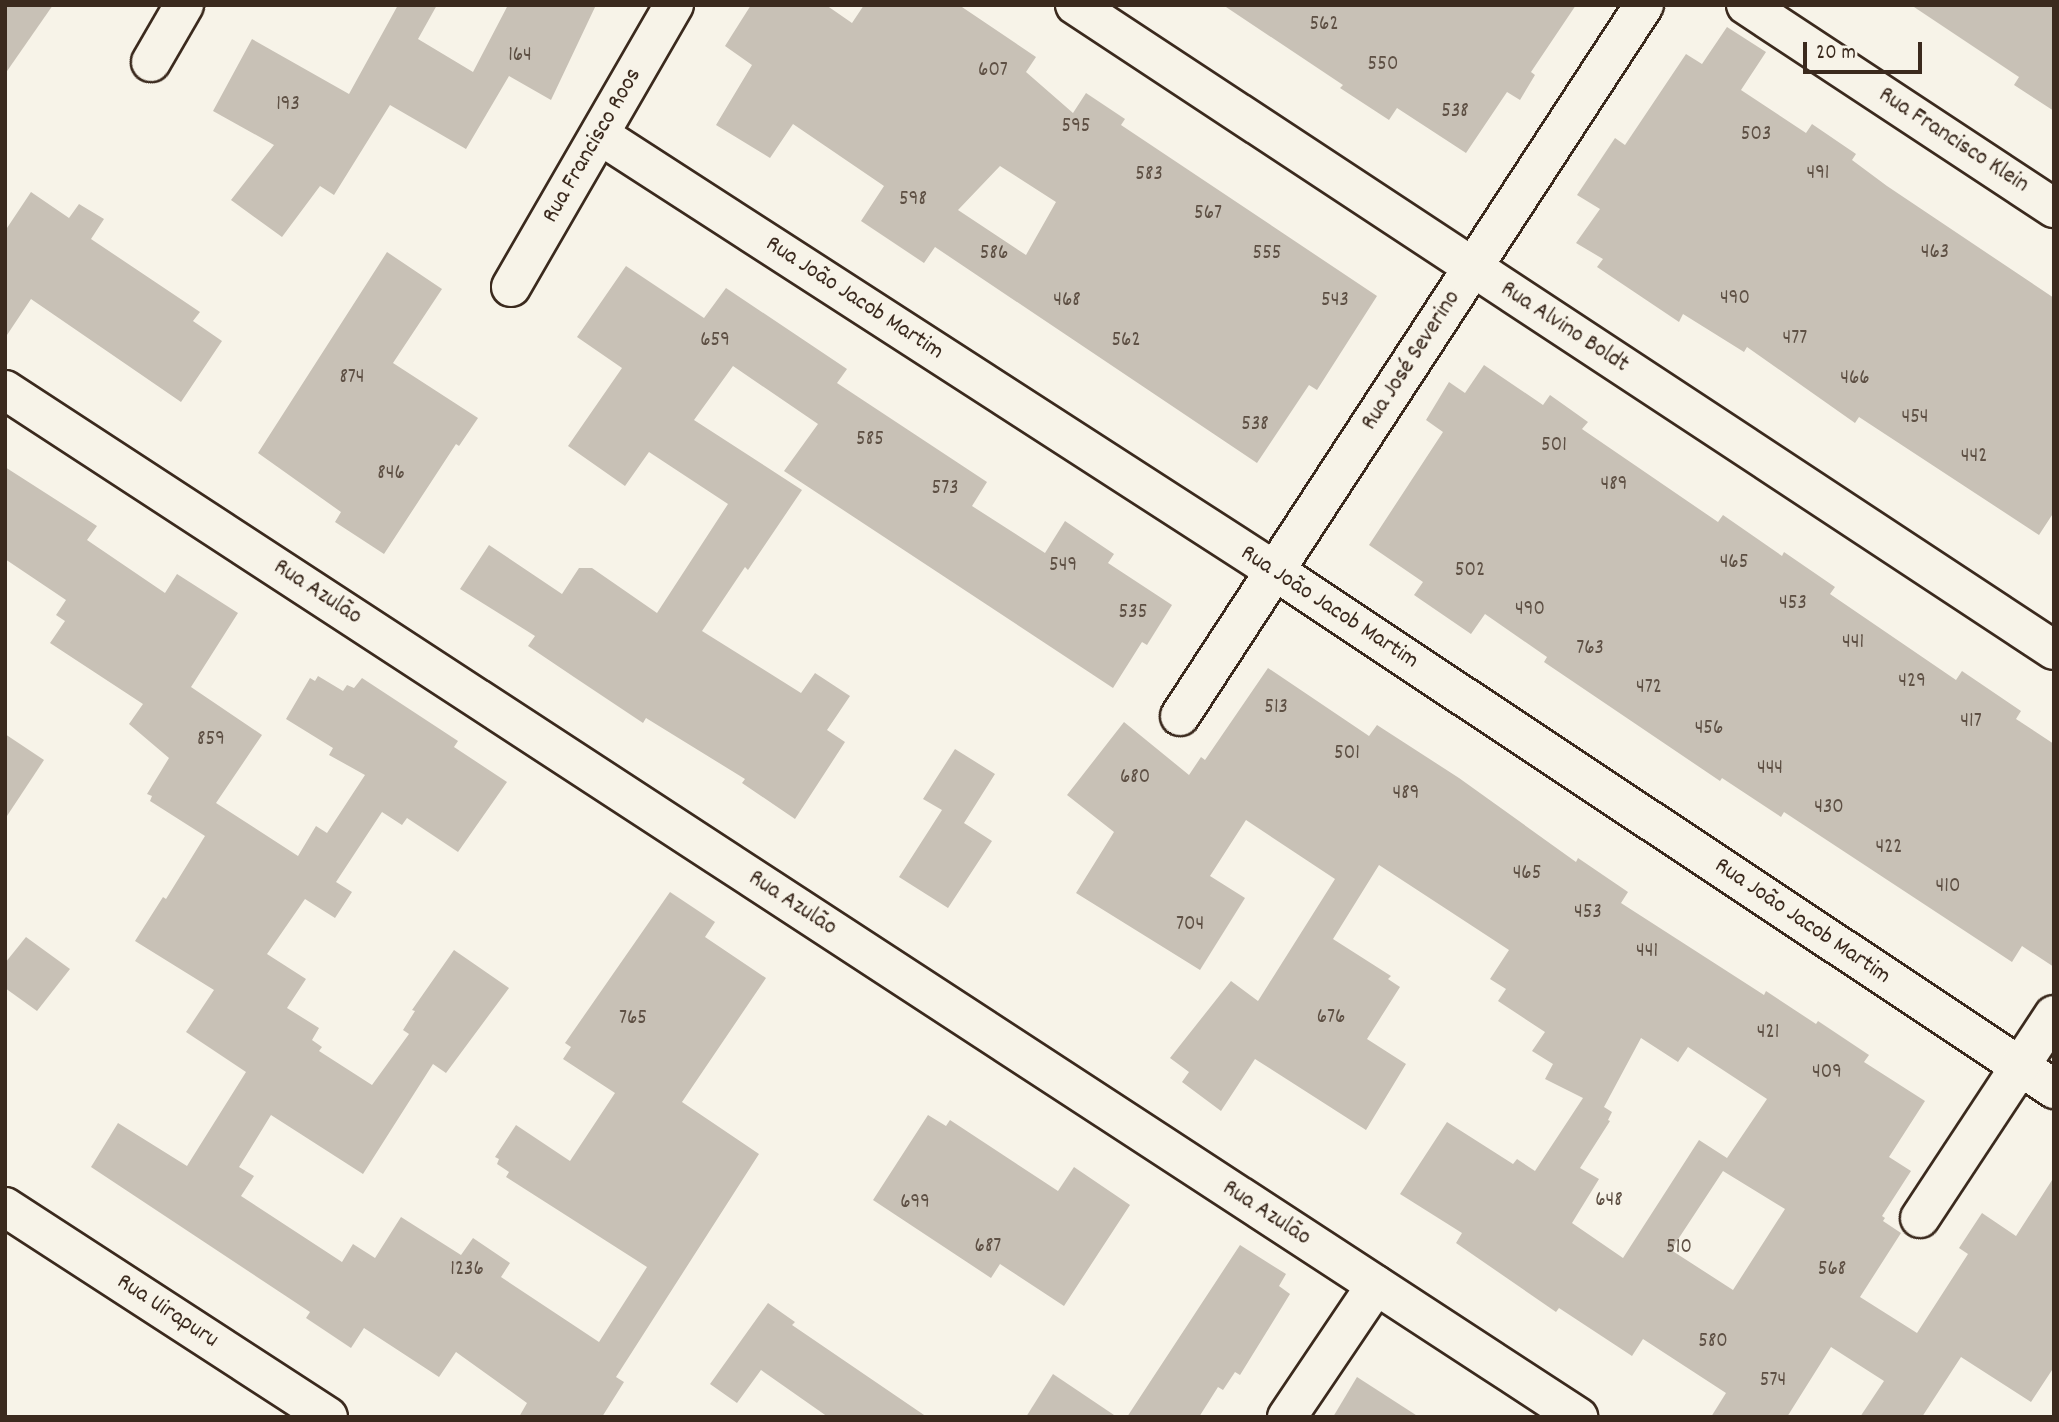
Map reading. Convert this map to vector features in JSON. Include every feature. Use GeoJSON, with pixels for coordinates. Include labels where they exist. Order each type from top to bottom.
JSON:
{"type":"FeatureCollection","features":[{"type":"Feature","properties":{"kind":"street"},"geometry":{"type":"LineString","coordinates":[[151,62],[184,5]]}},
{"type":"Feature","properties":{"kind":"street","name":"Rua Francisco Roos"},"geometry":{"type":"LineString","coordinates":[[511,287],[674,5]]}},
{"type":"Feature","properties":{"kind":"street","name":"Rua Alvino Boldt"},"geometry":{"type":"LineString","coordinates":[[1075,5],[2054,650]]}},
{"type":"Feature","properties":{"kind":"street","name":"Rua José Severino"},"geometry":{"type":"LineString","coordinates":[[1180,716],[1644,5]]}},
{"type":"Feature","properties":{"kind":"street","name":"Rua Francisco Klein"},"geometry":{"type":"LineString","coordinates":[[1746,5],[2054,208]]}},
{"type":"Feature","properties":{"kind":"street","name":"Rua João Jacob Martim"},"geometry":{"type":"LineString","coordinates":[[600,135],[1275,571],[2054,1089]]}},
{"type":"Feature","properties":{"kind":"street","name":"Rua Azulão"},"geometry":{"type":"LineString","coordinates":[[5,390],[1578,1417]]}},
{"type":"Feature","properties":{"kind":"street"},"geometry":{"type":"LineString","coordinates":[[1920,1218],[2054,1015]]}},
{"type":"Feature","properties":{"kind":"street","name":"Rua Uirapuru"},"geometry":{"type":"LineString","coordinates":[[5,1207],[328,1417]]}},
{"type":"Feature","properties":{"kind":"street"},"geometry":{"type":"LineString","coordinates":[[1287,1417],[1376,1285]]}},
{"type":"Feature","properties":{"kind":"building"},"geometry":{"type":"Polygon","coordinates":[[[5,5],[53,5],[5,74],[5,5]]]}},
{"type":"Feature","properties":{"kind":"building"},"geometry":{"type":"Polygon","coordinates":[[[398,5],[437,5],[418,39],[473,72],[508,5],[596,5],[551,100],[509,76],[466,149],[390,105],[334,195],[320,186],[282,237],[231,200],[274,145],[213,111],[252,39],[349,94],[398,5]]]}},
{"type":"Feature","properties":{"kind":"building"},"geometry":{"type":"Polygon","coordinates":[[[751,5],[826,5],[852,23],[864,5],[959,5],[1036,57],[1026,72],[1073,113],[1086,93],[1125,119],[1121,125],[1377,296],[1317,390],[1309,385],[1257,463],[935,247],[924,263],[861,221],[884,186],[793,124],[770,158],[716,125],[752,65],[725,46],[751,5]],[[1000,166],[958,210],[1026,255],[1056,202],[1000,166]]]}},
{"type":"Feature","properties":{"kind":"building"},"geometry":{"type":"Polygon","coordinates":[[[1223,5],[1576,5],[1531,72],[1535,75],[1520,100],[1507,92],[1466,153],[1397,108],[1389,120],[1340,88],[1343,85],[1223,5]]]}},
{"type":"Feature","properties":{"kind":"building"},"geometry":{"type":"Polygon","coordinates":[[[1911,5],[2054,5],[2054,111],[2014,85],[2019,77],[1911,5]]]}},
{"type":"Feature","properties":{"kind":"building"},"geometry":{"type":"Polygon","coordinates":[[[1727,27],[1766,52],[1741,90],[1806,133],[1812,124],[1856,154],[1852,160],[1887,186],[2054,298],[2054,512],[2039,535],[1859,417],[1855,423],[1747,347],[1744,352],[1683,314],[1679,322],[1597,267],[1603,259],[1576,243],[1600,209],[1577,195],[1615,138],[1625,145],[1686,54],[1702,64],[1727,27]]]}},
{"type":"Feature","properties":{"kind":"building"},"geometry":{"type":"Polygon","coordinates":[[[31,192],[69,218],[79,204],[104,219],[91,239],[200,312],[193,321],[222,341],[181,402],[31,299],[5,338],[5,231],[31,192]]]}},
{"type":"Feature","properties":{"kind":"building"},"geometry":{"type":"Polygon","coordinates":[[[387,252],[442,289],[393,363],[478,418],[459,446],[456,444],[384,554],[335,522],[341,512],[258,453],[387,252]]]}},
{"type":"Feature","properties":{"kind":"building"},"geometry":{"type":"Polygon","coordinates":[[[626,266],[704,318],[726,288],[847,369],[837,383],[987,482],[972,506],[1045,553],[1065,521],[1114,554],[1108,563],[1172,605],[1147,645],[1142,642],[1113,688],[784,471],[818,424],[733,366],[694,420],[802,490],[748,570],[745,567],[702,631],[801,693],[815,673],[850,696],[827,730],[845,742],[795,819],[742,783],[745,779],[646,718],[643,723],[528,646],[535,636],[460,589],[489,545],[562,594],[579,568],[592,568],[657,613],[728,504],[649,452],[625,486],[568,446],[622,368],[577,337],[626,266]]]}},
{"type":"Feature","properties":{"kind":"building"},"geometry":{"type":"Polygon","coordinates":[[[1484,365],[1543,405],[1550,395],[1588,422],[1582,429],[1718,522],[1723,515],[1782,556],[1784,552],[1835,587],[1830,594],[1956,680],[1962,671],[2021,711],[2016,719],[2054,744],[2054,967],[2022,946],[2012,962],[1784,812],[1781,817],[1722,778],[1720,781],[1544,662],[1547,657],[1485,614],[1471,634],[1414,595],[1423,582],[1369,545],[1443,432],[1426,420],[1449,382],[1465,393],[1484,365]]]}},
{"type":"Feature","properties":{"kind":"building"},"geometry":{"type":"Polygon","coordinates":[[[5,467],[97,526],[87,540],[165,593],[177,574],[238,613],[191,687],[262,735],[216,803],[298,856],[316,826],[327,833],[365,775],[329,755],[333,748],[286,719],[310,678],[315,681],[318,676],[343,691],[347,685],[354,688],[362,678],[458,741],[454,747],[507,782],[458,852],[407,818],[402,825],[382,812],[336,882],[352,892],[335,918],[305,899],[267,954],[306,979],[287,1008],[319,1028],[312,1040],[322,1047],[319,1051],[372,1085],[409,1034],[403,1030],[415,1011],[412,1010],[454,950],[509,988],[446,1073],[433,1064],[363,1174],[271,1115],[239,1167],[254,1176],[241,1196],[342,1262],[353,1244],[375,1258],[401,1217],[461,1255],[473,1238],[510,1263],[501,1277],[599,1342],[647,1267],[506,1177],[509,1172],[497,1164],[499,1159],[495,1157],[516,1125],[570,1161],[615,1093],[563,1059],[571,1047],[565,1043],[670,892],[715,922],[705,937],[766,978],[682,1102],[759,1154],[616,1377],[624,1382],[602,1417],[519,1417],[527,1403],[456,1352],[439,1377],[364,1328],[351,1348],[306,1318],[310,1312],[91,1167],[118,1123],[187,1166],[246,1072],[186,1032],[214,990],[135,941],[163,897],[166,899],[205,836],[150,801],[152,796],[147,794],[169,758],[129,724],[143,704],[50,643],[65,621],[56,615],[66,600],[5,559],[5,467]]]}},
{"type":"Feature","properties":{"kind":"building"},"geometry":{"type":"Polygon","coordinates":[[[1268,668],[1369,736],[1377,725],[1459,778],[1576,862],[1578,858],[1628,892],[1621,903],[1764,995],[1766,991],[1869,1055],[1864,1062],[1925,1101],[1889,1157],[1911,1171],[1882,1216],[1885,1218],[1883,1221],[1901,1233],[1860,1297],[1917,1333],[1968,1254],[1959,1248],[1982,1213],[2016,1236],[2054,1177],[2054,1367],[2031,1402],[1961,1357],[1922,1417],[1860,1417],[1884,1381],[1831,1347],[1787,1417],[1711,1417],[1726,1393],[1643,1339],[1632,1356],[1559,1308],[1556,1312],[1456,1243],[1462,1233],[1400,1194],[1447,1122],[1513,1164],[1517,1159],[1535,1171],[1583,1098],[1545,1079],[1553,1064],[1532,1051],[1545,1032],[1498,1001],[1506,989],[1490,979],[1509,950],[1379,865],[1333,939],[1391,976],[1388,979],[1400,987],[1367,1039],[1406,1064],[1366,1130],[1255,1059],[1221,1111],[1182,1082],[1189,1072],[1170,1058],[1231,981],[1258,1001],[1335,879],[1246,820],[1210,876],[1245,898],[1200,970],[1076,893],[1114,832],[1067,795],[1124,722],[1189,775],[1201,757],[1205,760],[1268,668]],[[1641,1038],[1604,1107],[1612,1112],[1608,1120],[1610,1121],[1580,1168],[1599,1179],[1572,1223],[1623,1258],[1699,1140],[1727,1158],[1767,1099],[1688,1047],[1678,1062],[1641,1038]],[[1723,1171],[1671,1250],[1733,1290],[1785,1209],[1723,1171]]]}},
{"type":"Feature","properties":{"kind":"building"},"geometry":{"type":"Polygon","coordinates":[[[5,734],[44,760],[5,819],[5,734]]]}},
{"type":"Feature","properties":{"kind":"building"},"geometry":{"type":"Polygon","coordinates":[[[955,749],[995,774],[964,823],[992,841],[948,908],[899,877],[942,810],[923,799],[955,749]]]}},
{"type":"Feature","properties":{"kind":"building"},"geometry":{"type":"Polygon","coordinates":[[[26,937],[70,969],[37,1011],[5,988],[5,963],[26,937]]]}},
{"type":"Feature","properties":{"kind":"building"},"geometry":{"type":"Polygon","coordinates":[[[928,1115],[946,1126],[950,1120],[1058,1191],[1074,1167],[1130,1205],[1064,1306],[1000,1264],[991,1278],[873,1200],[928,1115]]]}},
{"type":"Feature","properties":{"kind":"building"},"geometry":{"type":"Polygon","coordinates":[[[1240,1245],[1286,1274],[1279,1286],[1290,1294],[1240,1375],[1235,1372],[1223,1390],[1218,1387],[1199,1417],[1127,1417],[1240,1245]]]}},
{"type":"Feature","properties":{"kind":"building"},"geometry":{"type":"Polygon","coordinates":[[[768,1303],[795,1322],[792,1325],[927,1417],[828,1417],[761,1370],[737,1403],[710,1384],[768,1303]]]}},
{"type":"Feature","properties":{"kind":"building"},"geometry":{"type":"Polygon","coordinates":[[[1053,1374],[1117,1417],[1026,1417],[1053,1374]]]}},
{"type":"Feature","properties":{"kind":"building"},"geometry":{"type":"Polygon","coordinates":[[[1357,1377],[1419,1417],[1333,1417],[1357,1377]]]}}]}
